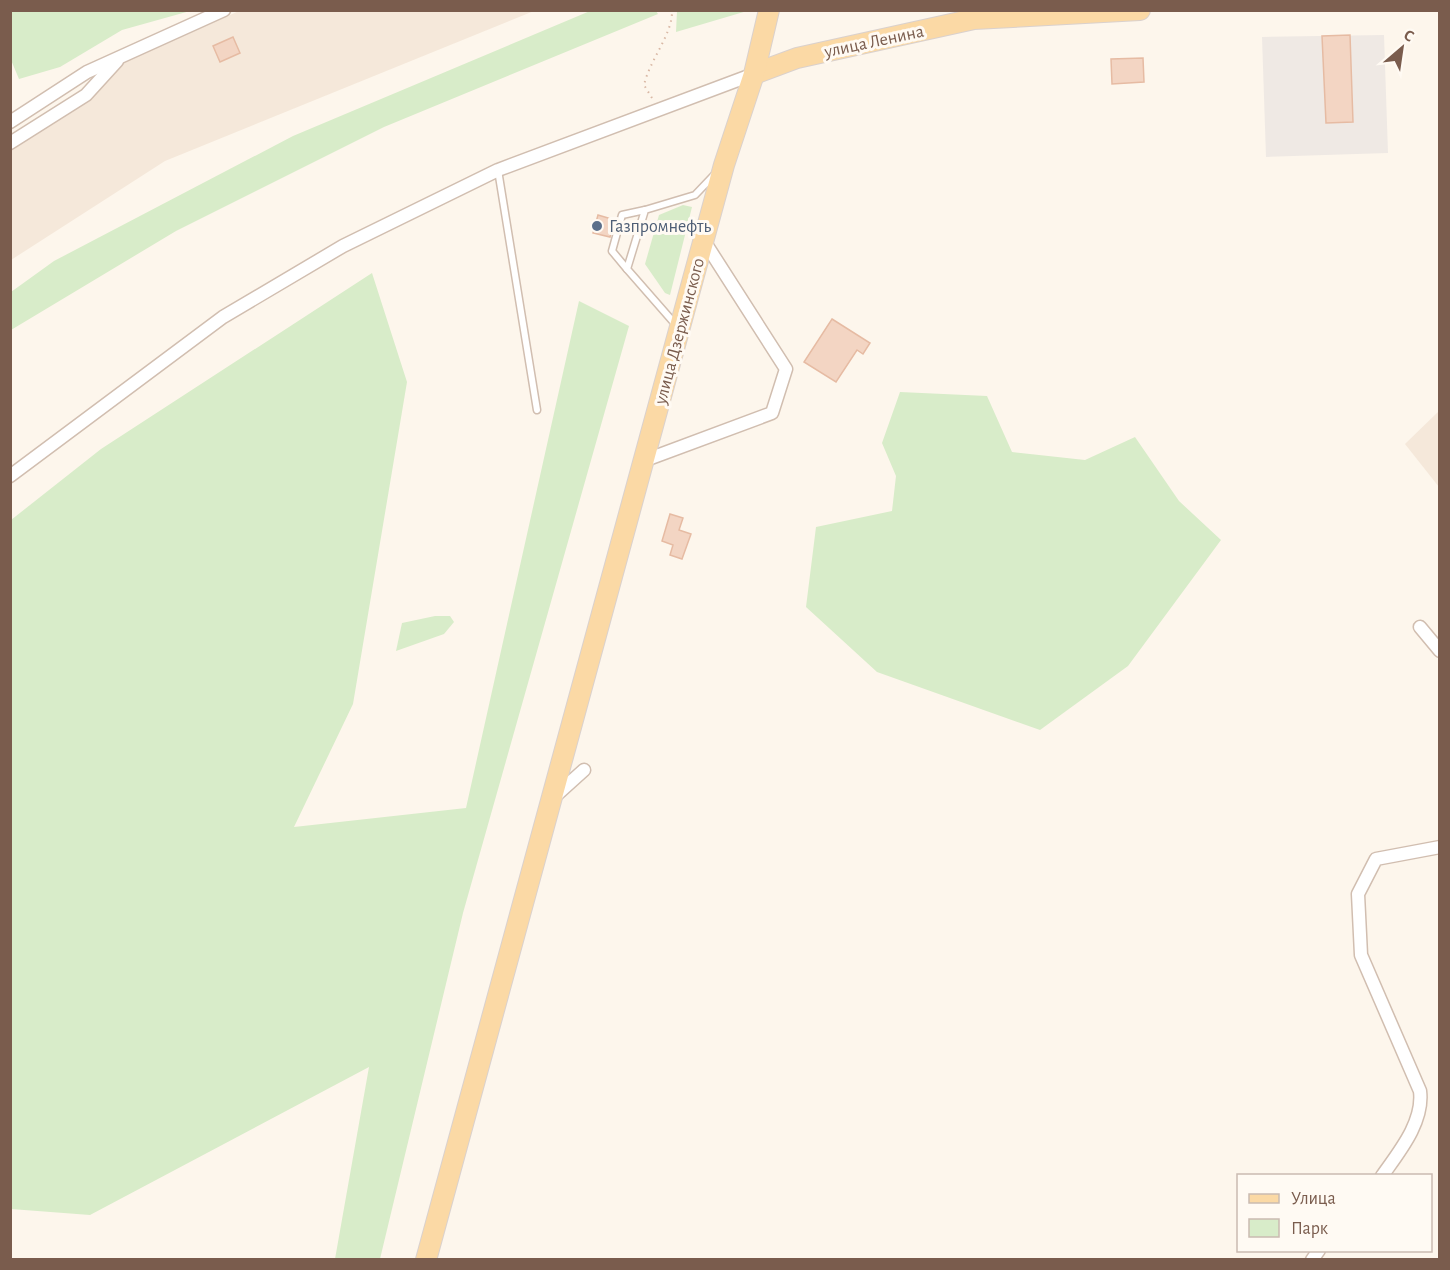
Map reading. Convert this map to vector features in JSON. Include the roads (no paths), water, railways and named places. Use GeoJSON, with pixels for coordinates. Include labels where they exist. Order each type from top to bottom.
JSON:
{"type":"FeatureCollection","features":[{"type":"Feature","properties":{"kind":"main road","name":"улица Дзержинского"},"geometry":{"type":"LineString","coordinates":[[426,1260],[640,470],[724,165],[754,74],[769,10]]}},
{"type":"Feature","properties":{"kind":"main road","name":"улица Ленина"},"geometry":{"type":"LineString","coordinates":[[754,74],[797,58],[974,19],[1140,10]]}},
{"type":"Feature","properties":{"kind":"street"},"geometry":{"type":"LineString","coordinates":[[10,122],[87,72],[224,10]]}},
{"type":"Feature","properties":{"kind":"street"},"geometry":{"type":"LineString","coordinates":[[10,143],[86,95],[120,57]]}},
{"type":"Feature","properties":{"kind":"street"},"geometry":{"type":"LineString","coordinates":[[10,476],[223,317],[343,246],[498,170],[754,74]]}},
{"type":"Feature","properties":{"kind":"street"},"geometry":{"type":"LineString","coordinates":[[640,470],[772,413],[786,369],[704,241]]}},
{"type":"Feature","properties":{"kind":"street"},"geometry":{"type":"LineString","coordinates":[[1420,627],[1440,651]]}},
{"type":"Feature","properties":{"kind":"street"},"geometry":{"type":"LineString","coordinates":[[550,801],[584,770]]}},
{"type":"Feature","properties":{"kind":"street"},"geometry":{"type":"LineString","coordinates":[[1383,1174],[1407,1141],[1421,1101],[1420,1091],[1361,955],[1358,894],[1376,859],[1440,847]]}},
{"type":"Feature","properties":{"kind":"lane"},"geometry":{"type":"LineString","coordinates":[[680,330],[612,251],[622,215],[695,195],[724,165]]}},
{"type":"Feature","properties":{"kind":"lane"},"geometry":{"type":"LineString","coordinates":[[498,170],[537,410]]}},
{"type":"Feature","properties":{"kind":"lane"},"geometry":{"type":"LineString","coordinates":[[627,269],[645,210]]}},
{"type":"Feature","properties":{"kind":"place","name":"Газпромнефть"},"geometry":{"type":"Point","coordinates":[597,226]}}]}
